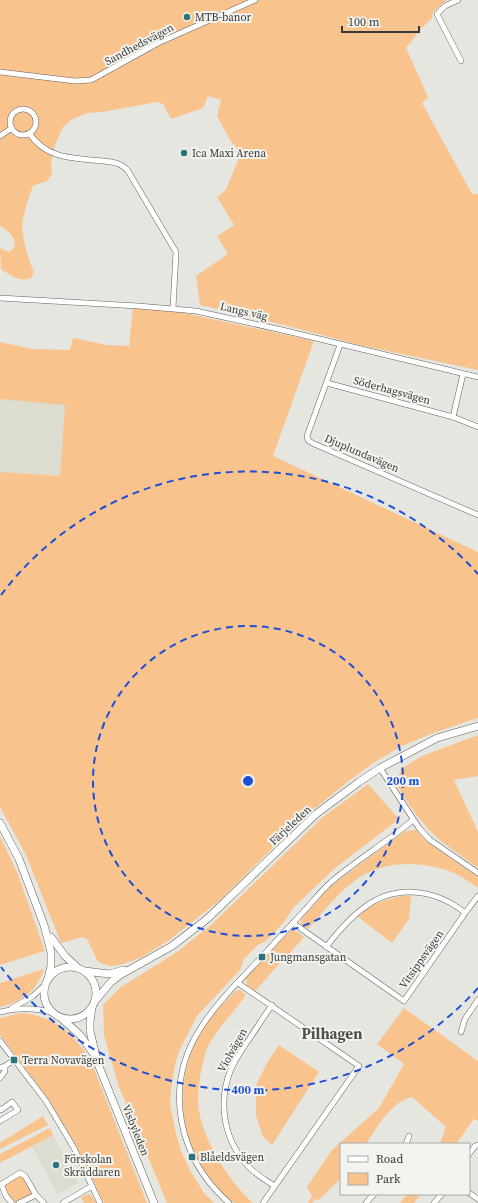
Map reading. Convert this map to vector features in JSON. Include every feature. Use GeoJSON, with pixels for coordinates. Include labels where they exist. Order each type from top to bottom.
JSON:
{"type":"FeatureCollection","features":[{"type":"Feature","properties":{"kind":"main road","name":"Färjeleden"},"geometry":{"type":"LineString","coordinates":[[94,1004],[111,982],[134,967],[172,946],[207,919],[316,814],[359,782],[380,768],[437,738],[478,726]]}},
{"type":"Feature","properties":{"kind":"main road"},"geometry":{"type":"LineString","coordinates":[[0,823],[19,859],[44,925],[51,952],[44,994],[45,1000],[48,1006],[57,1015],[67,1019],[78,1018],[84,1015],[94,1004],[96,994],[95,984],[92,978],[59,950],[44,925]]}},
{"type":"Feature","properties":{"kind":"main road"},"geometry":{"type":"LineString","coordinates":[[47,982],[52,974],[61,968],[68,967],[82,970]]}},
{"type":"Feature","properties":{"kind":"main road","name":"Färjeleden"},"geometry":{"type":"LineString","coordinates":[[82,970],[109,974],[134,967]]}},
{"type":"Feature","properties":{"kind":"main road","name":"Visbyleden"},"geometry":{"type":"LineString","coordinates":[[94,1004],[90,1022],[90,1032],[98,1064]]}},
{"type":"Feature","properties":{"kind":"main road","name":"Visbyleden"},"geometry":{"type":"LineString","coordinates":[[57,1015],[76,1030],[86,1042],[98,1064],[154,1203]]}},
{"type":"Feature","properties":{"kind":"street","name":"Sandhedsvägen"},"geometry":{"type":"LineString","coordinates":[[0,72],[75,81],[92,80],[158,43],[255,0]]}},
{"type":"Feature","properties":{"kind":"street"},"geometry":{"type":"LineString","coordinates":[[458,0],[445,6],[437,14],[461,61]]}},
{"type":"Feature","properties":{"kind":"street"},"geometry":{"type":"LineString","coordinates":[[26,109],[33,113],[36,119],[35,127],[29,133],[19,134],[12,128],[10,122],[13,114],[18,110],[26,109]]}},
{"type":"Feature","properties":{"kind":"street"},"geometry":{"type":"LineString","coordinates":[[0,136],[12,128]]}},
{"type":"Feature","properties":{"kind":"street"},"geometry":{"type":"LineString","coordinates":[[29,133],[40,147],[52,153],[67,157],[116,163],[128,170],[176,252],[173,308]]}},
{"type":"Feature","properties":{"kind":"street","name":"Langs väg"},"geometry":{"type":"LineString","coordinates":[[0,298],[173,308],[213,314],[478,378]]}},
{"type":"Feature","properties":{"kind":"street","name":"Djuplundavägen"},"geometry":{"type":"LineString","coordinates":[[340,345],[307,436],[308,440],[478,515]]}},
{"type":"Feature","properties":{"kind":"street"},"geometry":{"type":"LineString","coordinates":[[453,417],[463,374]]}},
{"type":"Feature","properties":{"kind":"street","name":"Söderhagsvägen"},"geometry":{"type":"LineString","coordinates":[[327,383],[453,417],[478,427]]}},
{"type":"Feature","properties":{"kind":"street"},"geometry":{"type":"LineString","coordinates":[[380,768],[413,820],[430,840],[478,873]]}},
{"type":"Feature","properties":{"kind":"street"},"geometry":{"type":"LineString","coordinates":[[229,1203],[217,1193],[192,1157],[181,1123],[179,1104],[180,1086],[184,1066],[190,1048],[199,1030],[209,1016],[330,883],[413,820]]}},
{"type":"Feature","properties":{"kind":"street"},"geometry":{"type":"LineString","coordinates":[[326,946],[365,907],[381,897],[390,894],[401,892],[424,893],[443,899],[464,913]]}},
{"type":"Feature","properties":{"kind":"street","name":"Vitsippsvägen"},"geometry":{"type":"LineString","coordinates":[[293,923],[404,1001],[464,913],[478,896]]}},
{"type":"Feature","properties":{"kind":"street"},"geometry":{"type":"LineString","coordinates":[[7,1010],[33,996],[47,982]]}},
{"type":"Feature","properties":{"kind":"street"},"geometry":{"type":"LineString","coordinates":[[238,983],[359,1066],[263,1203]]}},
{"type":"Feature","properties":{"kind":"street"},"geometry":{"type":"LineString","coordinates":[[461,1032],[465,1019],[478,1000]]}},
{"type":"Feature","properties":{"kind":"street","name":"Violvägen"},"geometry":{"type":"LineString","coordinates":[[272,1006],[261,1020],[232,1068],[226,1083],[224,1102],[228,1131],[235,1150],[251,1169],[274,1186]]}},
{"type":"Feature","properties":{"kind":"street"},"geometry":{"type":"LineString","coordinates":[[0,1012],[33,1008],[57,1015]]}},
{"type":"Feature","properties":{"kind":"street"},"geometry":{"type":"LineString","coordinates":[[0,1041],[46,1101],[74,1148],[100,1203]]}},
{"type":"Feature","properties":{"kind":"street"},"geometry":{"type":"LineString","coordinates":[[0,1078],[6,1070],[3,1067],[14,1060]]}},
{"type":"Feature","properties":{"kind":"street"},"geometry":{"type":"LineString","coordinates":[[0,1121],[18,1110],[12,1102],[0,1110],[6,1117]]}},
{"type":"Feature","properties":{"kind":"street"},"geometry":{"type":"LineString","coordinates":[[406,1143],[409,1136]]}},
{"type":"Feature","properties":{"kind":"street"},"geometry":{"type":"LineString","coordinates":[[470,1153],[475,1146],[478,1145]]}},
{"type":"Feature","properties":{"kind":"street"},"geometry":{"type":"LineString","coordinates":[[12,1203],[6,1196],[2,1184],[20,1173],[25,1176],[36,1195],[44,1203]]}},
{"type":"Feature","properties":{"kind":"street"},"geometry":{"type":"LineString","coordinates":[[63,1203],[92,1186]]}},
{"type":"Feature","properties":{"kind":"street"},"geometry":{"type":"LineString","coordinates":[[476,1198],[478,1191]]}},
{"type":"Feature","properties":{"kind":"street"},"geometry":{"type":"LineString","coordinates":[[19,1203],[36,1195]]}},
{"type":"Feature","properties":{"kind":"street"},"geometry":{"type":"LineString","coordinates":[[366,1203],[373,1195]]}},
{"type":"Feature","properties":{"kind":"street"},"geometry":{"type":"LineString","coordinates":[[434,1203],[441,1195]]}},
{"type":"Feature","properties":{"kind":"shaded area"},"geometry":{"type":"Polygon","coordinates":[[[0,399],[65,404],[60,476],[0,472],[0,399]]]}},
{"type":"Feature","properties":{"kind":"shaded area","name":"Förskolan Skräddaren"},"geometry":{"type":"Polygon","coordinates":[[[53,1135],[79,1183],[57,1194],[32,1146],[53,1135]]]}},
{"type":"Feature","properties":{"kind":"green space"},"geometry":{"type":"Polygon","coordinates":[[[0,0],[447,0],[433,12],[432,18],[406,48],[428,97],[422,103],[472,194],[478,194],[478,370],[359,345],[200,305],[196,276],[228,254],[217,236],[234,225],[217,197],[226,190],[241,153],[230,140],[217,116],[221,100],[208,96],[203,108],[171,119],[163,104],[157,102],[103,112],[87,113],[71,120],[63,127],[55,145],[51,164],[52,174],[47,181],[33,186],[23,219],[22,225],[24,239],[34,272],[31,278],[23,280],[15,278],[1,269],[0,248],[9,252],[13,249],[15,241],[7,231],[0,226],[0,0]]]}},
{"type":"Feature","properties":{"kind":"green space"},"geometry":{"type":"Polygon","coordinates":[[[133,308],[169,310],[314,341],[273,456],[478,552],[478,718],[436,732],[402,746],[375,762],[303,818],[220,900],[168,941],[140,958],[120,965],[109,966],[98,962],[87,939],[82,937],[61,943],[26,855],[0,807],[0,472],[60,476],[65,405],[0,399],[0,342],[32,349],[70,350],[73,338],[107,345],[129,346],[133,308]]]}},
{"type":"Feature","properties":{"kind":"green space"},"geometry":{"type":"Polygon","coordinates":[[[478,735],[478,776],[454,780],[478,832],[478,868],[442,842],[428,829],[411,807],[396,783],[401,769],[422,756],[478,735]]]}},
{"type":"Feature","properties":{"kind":"green space"},"geometry":{"type":"Polygon","coordinates":[[[368,784],[399,819],[334,869],[294,907],[284,922],[266,941],[258,945],[244,959],[240,970],[197,1016],[180,1049],[175,1064],[170,1103],[175,1130],[181,1151],[191,1172],[204,1193],[214,1203],[167,1203],[118,1084],[104,1035],[103,1005],[121,987],[177,952],[211,925],[323,817],[368,784]]]}},
{"type":"Feature","properties":{"kind":"green space"},"geometry":{"type":"Polygon","coordinates":[[[416,830],[427,842],[478,877],[478,888],[455,874],[435,867],[413,864],[391,865],[370,872],[353,882],[332,901],[308,929],[301,924],[301,919],[331,886],[405,831],[416,830]]]}},
{"type":"Feature","properties":{"kind":"green space"},"geometry":{"type":"Polygon","coordinates":[[[0,836],[17,872],[45,951],[0,965],[0,836]]]}},
{"type":"Feature","properties":{"kind":"green space"},"geometry":{"type":"Polygon","coordinates":[[[411,895],[409,919],[392,943],[358,917],[382,901],[411,895]]]}},
{"type":"Feature","properties":{"kind":"green space"},"geometry":{"type":"Polygon","coordinates":[[[291,930],[296,931],[304,937],[284,960],[272,950],[291,930]]]}},
{"type":"Feature","properties":{"kind":"green space"},"geometry":{"type":"Polygon","coordinates":[[[269,953],[281,962],[255,991],[247,985],[246,978],[269,953]]]}},
{"type":"Feature","properties":{"kind":"green space"},"geometry":{"type":"Polygon","coordinates":[[[44,969],[38,983],[28,994],[15,1002],[0,1007],[0,983],[44,969]]]}},
{"type":"Feature","properties":{"kind":"green space"},"geometry":{"type":"Polygon","coordinates":[[[240,990],[246,995],[219,1029],[206,1050],[200,1076],[198,1103],[204,1130],[217,1158],[235,1183],[253,1203],[235,1203],[224,1195],[216,1186],[196,1156],[188,1136],[184,1115],[183,1094],[185,1073],[191,1053],[200,1033],[212,1015],[236,991],[240,990]]]}},
{"type":"Feature","properties":{"kind":"green space"},"geometry":{"type":"Polygon","coordinates":[[[404,1008],[478,1061],[478,1121],[474,1119],[457,1143],[440,1143],[446,1127],[412,1097],[404,1100],[397,1104],[385,1116],[367,1143],[340,1143],[340,1179],[319,1200],[315,1199],[312,1203],[308,1203],[312,1196],[307,1187],[332,1150],[379,1108],[404,1064],[377,1044],[404,1008]]]}},
{"type":"Feature","properties":{"kind":"green space"},"geometry":{"type":"Polygon","coordinates":[[[21,1013],[43,1018],[61,1027],[69,1033],[90,1059],[147,1203],[104,1203],[77,1147],[48,1099],[0,1035],[0,1018],[21,1013]]]}},
{"type":"Feature","properties":{"kind":"green space"},"geometry":{"type":"Polygon","coordinates":[[[279,1045],[319,1072],[272,1145],[263,1137],[256,1115],[256,1085],[267,1063],[279,1045]]]}},
{"type":"Feature","properties":{"kind":"green space"},"geometry":{"type":"Polygon","coordinates":[[[43,1116],[48,1125],[0,1149],[0,1143],[43,1116]]]}},
{"type":"Feature","properties":{"kind":"green space"},"geometry":{"type":"Polygon","coordinates":[[[50,1128],[53,1135],[0,1163],[0,1154],[50,1128]]]}},
{"type":"Feature","properties":{"kind":"green space"},"geometry":{"type":"Polygon","coordinates":[[[20,1174],[35,1194],[23,1201],[14,1203],[7,1195],[3,1184],[20,1174]]]}},
{"type":"Feature","properties":{"kind":"green space"},"geometry":{"type":"Polygon","coordinates":[[[89,1194],[96,1203],[84,1203],[81,1197],[89,1194]]]}},
{"type":"Feature","properties":{"kind":"green space"},"geometry":{"type":"Polygon","coordinates":[[[406,1195],[420,1195],[414,1203],[400,1203],[406,1195]]]}},
{"type":"Feature","properties":{"kind":"place","name":"MTB-banor"},"geometry":{"type":"Point","coordinates":[187,17]}},
{"type":"Feature","properties":{"kind":"place","name":"Ica Maxi Arena"},"geometry":{"type":"Point","coordinates":[184,153]}},
{"type":"Feature","properties":{"kind":"place","name":"Jungmansgatan"},"geometry":{"type":"Point","coordinates":[262,957]}},
{"type":"Feature","properties":{"kind":"place","name":"Terra Novavägen"},"geometry":{"type":"Point","coordinates":[14,1060]}},
{"type":"Feature","properties":{"kind":"place","name":"Blåeldsvägen"},"geometry":{"type":"Point","coordinates":[192,1157]}},
{"type":"Feature","properties":{"kind":"place","name":"Förskolan Skräddaren"},"geometry":{"type":"Point","coordinates":[56,1165]}},
{"type":"Feature","properties":{"kind":"district","name":"Pilhagen"},"geometry":{"type":"Point","coordinates":[332,1034]}}]}
